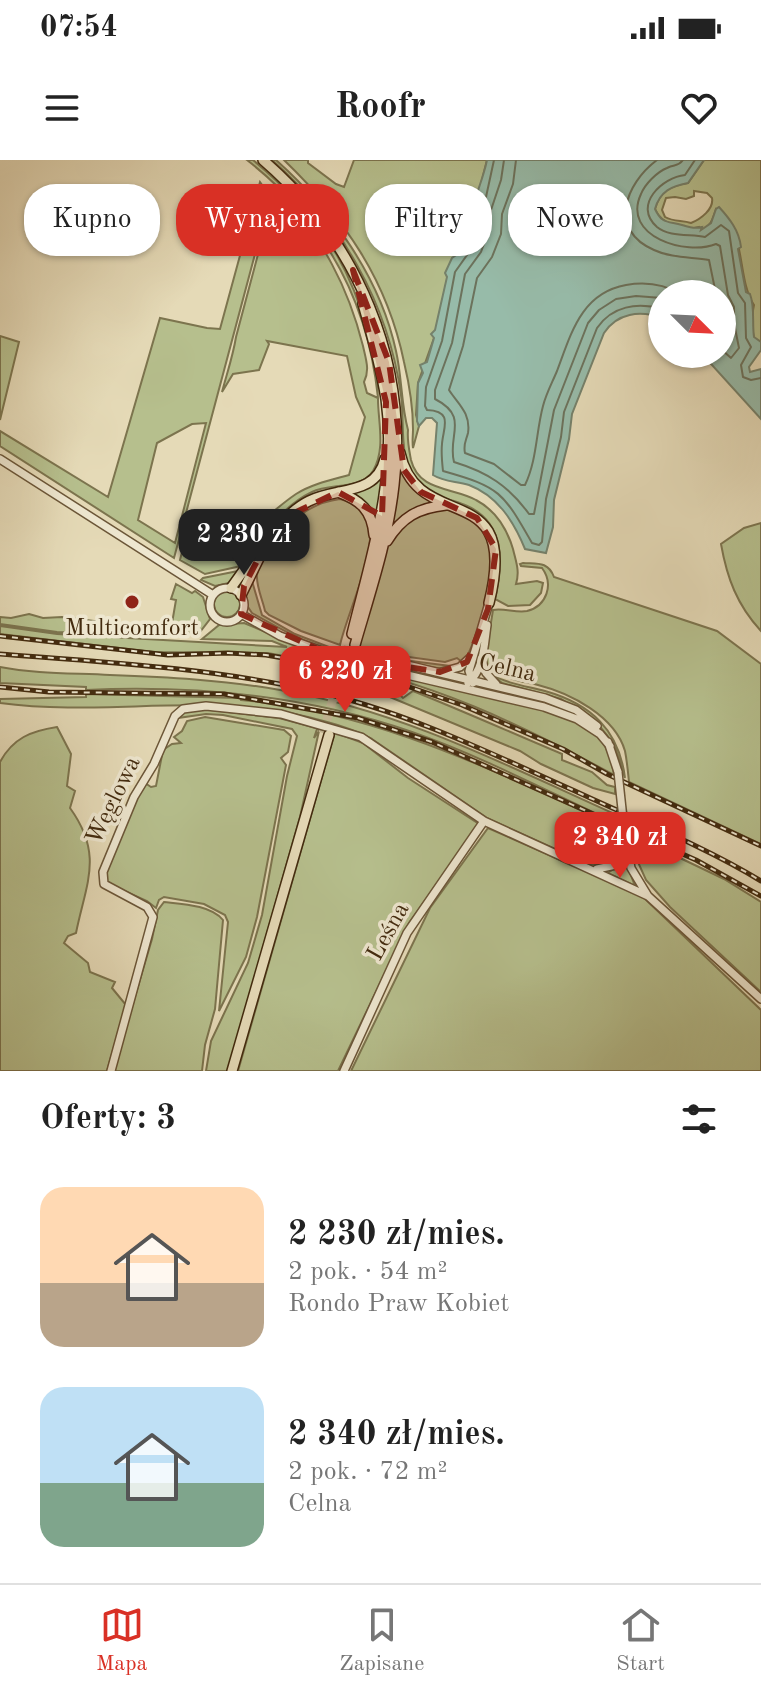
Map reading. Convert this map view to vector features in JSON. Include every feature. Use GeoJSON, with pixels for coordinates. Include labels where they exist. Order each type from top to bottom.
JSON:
{"type":"FeatureCollection","features":[{"type":"Feature","properties":{"kind":"main road"},"geometry":{"type":"LineString","coordinates":[[263,160],[312,208],[353,270],[381,370],[393,441],[394,487],[352,645]]}},
{"type":"Feature","properties":{"kind":"main road"},"geometry":{"type":"LineString","coordinates":[[231,588],[279,524],[302,504],[318,497],[357,489],[374,480],[383,468],[393,441]]}},
{"type":"Feature","properties":{"kind":"main road"},"geometry":{"type":"LineString","coordinates":[[393,441],[404,470],[421,492],[472,514],[492,537],[497,568],[489,606]]}},
{"type":"Feature","properties":{"kind":"main road"},"geometry":{"type":"LineString","coordinates":[[338,492],[360,502],[370,515],[379,546]]}},
{"type":"Feature","properties":{"kind":"main road"},"geometry":{"type":"LineString","coordinates":[[379,546],[395,527],[414,512],[448,505]]}},
{"type":"Feature","properties":{"kind":"main road"},"geometry":{"type":"LineString","coordinates":[[241,595],[266,544]]}},
{"type":"Feature","properties":{"kind":"main road"},"geometry":{"type":"LineString","coordinates":[[232,1071],[326,734]]}},
{"type":"Feature","properties":{"kind":"street"},"geometry":{"type":"LineString","coordinates":[[0,459],[213,595]]}},
{"type":"Feature","properties":{"kind":"street"},"geometry":{"type":"LineString","coordinates":[[222,588],[231,588],[241,595],[244,607],[241,614],[231,621],[216,618],[210,609],[213,595],[222,588]]}},
{"type":"Feature","properties":{"kind":"street"},"geometry":{"type":"LineString","coordinates":[[487,693],[471,681],[469,671],[489,606]]}},
{"type":"Feature","properties":{"kind":"street"},"geometry":{"type":"LineString","coordinates":[[454,685],[471,681],[482,661],[489,606]]}},
{"type":"Feature","properties":{"kind":"street","name":"Celna"},"geometry":{"type":"LineString","coordinates":[[241,614],[280,636],[331,655],[544,707],[577,719],[600,734],[610,746]]}},
{"type":"Feature","properties":{"kind":"street","name":"Celna"},"geometry":{"type":"LineString","coordinates":[[331,655],[440,672],[545,698],[576,710],[600,729],[610,746],[618,772],[626,849]]}},
{"type":"Feature","properties":{"kind":"street"},"geometry":{"type":"LineString","coordinates":[[440,672],[460,667],[472,656]]}},
{"type":"Feature","properties":{"kind":"street"},"geometry":{"type":"LineString","coordinates":[[482,661],[491,680],[502,687]]}},
{"type":"Feature","properties":{"kind":"street","name":"Węglowa"},"geometry":{"type":"LineString","coordinates":[[111,1071],[153,917],[147,907],[104,884],[103,872],[134,797],[181,710],[206,706],[266,711],[352,733],[377,746],[484,821]]}},
{"type":"Feature","properties":{"kind":"street"},"geometry":{"type":"LineString","coordinates":[[484,821],[648,896]]}},
{"type":"Feature","properties":{"kind":"street","name":"Leśna"},"geometry":{"type":"LineString","coordinates":[[344,1071],[407,933],[484,821]]}},
{"type":"Feature","properties":{"kind":"street"},"geometry":{"type":"LineString","coordinates":[[584,866],[602,870],[611,867],[625,856],[626,849]]}},
{"type":"Feature","properties":{"kind":"street"},"geometry":{"type":"LineString","coordinates":[[626,849],[631,868],[648,896],[761,999]]}},
{"type":"Feature","properties":{"kind":"highlighted area"},"geometry":{"type":"Polygon","coordinates":[[[353,270],[389,362],[404,470],[421,492],[477,518],[496,549],[488,609],[467,662],[440,672],[331,655],[241,614],[244,586],[266,544],[288,516],[338,492],[382,516],[386,402],[353,270]]]}},
{"type":"Feature","properties":{"kind":"shaded area"},"geometry":{"type":"Polygon","coordinates":[[[247,160],[253,160],[279,184],[275,184],[247,160]]]}},
{"type":"Feature","properties":{"kind":"shaded area"},"geometry":{"type":"Polygon","coordinates":[[[272,160],[276,160],[301,184],[297,184],[272,160]]]}},
{"type":"Feature","properties":{"kind":"shaded area"},"geometry":{"type":"Polygon","coordinates":[[[284,160],[308,160],[336,184],[306,182],[284,160]]]}},
{"type":"Feature","properties":{"kind":"shaded area"},"geometry":{"type":"Polygon","coordinates":[[[354,160],[487,160],[481,184],[365,184],[365,256],[456,256],[451,262],[434,338],[418,383],[416,415],[419,426],[413,448],[408,378],[396,332],[387,304],[349,236],[349,184],[345,184],[354,160]]]}},
{"type":"Feature","properties":{"kind":"shaded area"},"geometry":{"type":"Polygon","coordinates":[[[704,160],[761,160],[761,342],[754,338],[751,321],[754,305],[748,294],[737,240],[726,217],[716,209],[713,219],[701,230],[699,227],[673,225],[662,219],[655,209],[667,190],[688,183],[704,160]],[[694,191],[694,196],[686,199],[666,198],[662,210],[665,217],[691,223],[695,221],[711,206],[712,198],[707,193],[694,191]]]}},
{"type":"Feature","properties":{"kind":"shaded area"},"geometry":{"type":"Polygon","coordinates":[[[349,243],[366,271],[389,324],[415,470],[429,483],[476,500],[494,515],[504,527],[513,549],[518,571],[516,584],[543,583],[541,593],[530,605],[508,606],[495,599],[500,558],[495,533],[488,522],[465,505],[420,487],[410,472],[404,451],[401,395],[395,361],[373,296],[349,252],[349,243]]]}},
{"type":"Feature","properties":{"kind":"shaded area"},"geometry":{"type":"Polygon","coordinates":[[[240,256],[254,256],[174,558],[0,446],[0,431],[108,497],[160,318],[220,329],[240,256]],[[206,423],[192,424],[157,443],[138,520],[175,543],[206,423]]]}},
{"type":"Feature","properties":{"kind":"shaded area"},"geometry":{"type":"Polygon","coordinates":[[[258,256],[327,256],[357,325],[367,365],[364,382],[367,393],[378,398],[380,435],[377,463],[368,477],[353,484],[319,489],[297,501],[273,523],[241,566],[205,574],[180,560],[184,544],[217,558],[296,494],[349,475],[365,417],[356,397],[347,356],[267,341],[269,344],[259,370],[233,374],[222,392],[258,256]]]}},
{"type":"Feature","properties":{"kind":"shaded area"},"geometry":{"type":"Polygon","coordinates":[[[332,256],[339,258],[360,306],[375,366],[378,398],[364,328],[332,256]]]}},
{"type":"Feature","properties":{"kind":"shaded area"},"geometry":{"type":"Polygon","coordinates":[[[0,336],[19,342],[0,420],[0,336]]]}},
{"type":"Feature","properties":{"kind":"shaded area"},"geometry":{"type":"Polygon","coordinates":[[[400,470],[419,494],[433,502],[411,510],[392,527],[400,470]]]}},
{"type":"Feature","properties":{"kind":"shaded area"},"geometry":{"type":"Polygon","coordinates":[[[384,476],[376,520],[371,508],[349,493],[369,488],[384,476]]]}},
{"type":"Feature","properties":{"kind":"shaded area"},"geometry":{"type":"Polygon","coordinates":[[[340,499],[360,509],[366,517],[370,541],[364,571],[340,645],[269,615],[265,611],[257,575],[265,557],[292,522],[309,509],[340,499]]]}},
{"type":"Feature","properties":{"kind":"shaded area"},"geometry":{"type":"Polygon","coordinates":[[[442,508],[475,523],[488,539],[491,550],[487,598],[467,657],[462,662],[457,658],[445,662],[358,650],[387,546],[413,515],[442,508]]]}},
{"type":"Feature","properties":{"kind":"shaded area"},"geometry":{"type":"Polygon","coordinates":[[[761,523],[761,631],[734,590],[721,544],[744,528],[761,523]]]}},
{"type":"Feature","properties":{"kind":"shaded area"},"geometry":{"type":"Polygon","coordinates":[[[523,563],[542,564],[549,568],[554,577],[717,631],[761,664],[761,844],[629,782],[620,738],[590,708],[551,689],[508,677],[493,666],[487,668],[486,653],[493,610],[527,611],[539,604],[546,594],[548,581],[542,568],[521,566],[523,563]]]}},
{"type":"Feature","properties":{"kind":"shaded area"},"geometry":{"type":"Polygon","coordinates":[[[238,571],[229,583],[215,586],[201,580],[203,578],[238,571]]]}},
{"type":"Feature","properties":{"kind":"shaded area"},"geometry":{"type":"Polygon","coordinates":[[[252,581],[262,615],[295,634],[334,649],[363,655],[451,666],[434,668],[403,661],[360,658],[304,640],[252,613],[245,591],[252,581]]]}},
{"type":"Feature","properties":{"kind":"shaded area"},"geometry":{"type":"Polygon","coordinates":[[[176,584],[203,597],[210,619],[200,632],[178,633],[171,629],[176,600],[171,599],[176,584]]]}},
{"type":"Feature","properties":{"kind":"shaded area"},"geometry":{"type":"Polygon","coordinates":[[[227,591],[236,595],[240,604],[236,613],[227,617],[218,613],[214,604],[218,595],[227,591]]]}},
{"type":"Feature","properties":{"kind":"shaded area"},"geometry":{"type":"Polygon","coordinates":[[[29,614],[43,618],[62,617],[110,623],[157,635],[57,632],[0,624],[0,617],[29,614]]]}},
{"type":"Feature","properties":{"kind":"shaded area"},"geometry":{"type":"Polygon","coordinates":[[[244,623],[311,651],[318,655],[320,663],[268,653],[153,652],[0,634],[0,626],[57,634],[287,647],[272,641],[202,639],[219,625],[244,623]]]}},
{"type":"Feature","properties":{"kind":"shaded area"},"geometry":{"type":"Polygon","coordinates":[[[324,655],[560,714],[597,736],[608,752],[614,775],[474,706],[400,680],[324,663],[324,655]]]}},
{"type":"Feature","properties":{"kind":"shaded area"},"geometry":{"type":"Polygon","coordinates":[[[325,666],[386,681],[403,698],[413,691],[562,754],[562,760],[592,772],[607,785],[615,787],[615,794],[593,788],[520,751],[361,685],[329,677],[325,666]]]}},
{"type":"Feature","properties":{"kind":"shaded area"},"geometry":{"type":"Polygon","coordinates":[[[0,667],[216,681],[324,699],[410,725],[494,759],[617,815],[618,824],[464,752],[373,720],[251,696],[168,689],[86,690],[86,687],[0,683],[0,667]]]}},
{"type":"Feature","properties":{"kind":"shaded area"},"geometry":{"type":"Polygon","coordinates":[[[491,674],[561,697],[589,712],[609,733],[622,761],[625,778],[614,744],[597,723],[561,699],[502,683],[491,674]]]}},
{"type":"Feature","properties":{"kind":"shaded area"},"geometry":{"type":"Polygon","coordinates":[[[86,694],[240,698],[340,717],[435,747],[619,827],[620,848],[610,863],[598,866],[584,862],[487,818],[372,739],[308,717],[231,706],[77,708],[0,703],[0,699],[86,697],[86,694]]]}},
{"type":"Feature","properties":{"kind":"shaded area"},"geometry":{"type":"Polygon","coordinates":[[[202,709],[279,718],[339,734],[363,743],[408,778],[479,824],[409,923],[338,1071],[238,1071],[334,735],[317,729],[300,817],[228,1071],[206,1071],[211,1041],[248,963],[262,915],[297,736],[292,729],[223,715],[178,718],[185,712],[202,709]]]}},
{"type":"Feature","properties":{"kind":"shaded area"},"geometry":{"type":"Polygon","coordinates":[[[205,717],[284,730],[291,736],[288,752],[281,758],[286,765],[257,917],[246,957],[219,1011],[228,922],[225,915],[204,904],[164,897],[156,908],[106,882],[105,873],[141,787],[145,783],[156,786],[163,750],[181,743],[174,737],[182,731],[187,721],[205,717]]]}},
{"type":"Feature","properties":{"kind":"shaded area"},"geometry":{"type":"Polygon","coordinates":[[[57,727],[71,754],[67,786],[75,791],[70,808],[87,840],[90,869],[76,933],[68,936],[64,943],[88,963],[90,972],[115,982],[112,988],[126,1005],[107,1071],[0,1071],[0,762],[17,741],[57,727]]]}},
{"type":"Feature","properties":{"kind":"shaded area"},"geometry":{"type":"Polygon","coordinates":[[[488,828],[642,896],[761,1010],[761,1071],[351,1071],[430,908],[488,828]]]}},
{"type":"Feature","properties":{"kind":"shaded area"},"geometry":{"type":"Polygon","coordinates":[[[634,836],[724,879],[761,902],[761,992],[670,907],[646,880],[637,860],[634,836]]]}},
{"type":"Feature","properties":{"kind":"shaded area"},"geometry":{"type":"Polygon","coordinates":[[[625,860],[635,886],[608,873],[625,860]]]}},
{"type":"Feature","properties":{"kind":"shaded area"},"geometry":{"type":"Polygon","coordinates":[[[164,902],[204,908],[223,920],[215,1009],[202,1071],[113,1071],[158,910],[164,902]]]}},
{"type":"Feature","properties":{"kind":"water"},"geometry":{"type":"Polygon","coordinates":[[[487,160],[704,160],[688,183],[667,190],[655,209],[666,221],[692,228],[702,227],[701,230],[711,223],[719,207],[740,241],[741,247],[738,249],[746,292],[750,294],[752,304],[754,337],[761,342],[761,350],[749,367],[750,372],[761,369],[761,419],[715,368],[736,368],[736,280],[648,280],[648,315],[622,317],[609,326],[572,414],[546,553],[525,549],[510,520],[488,496],[469,485],[433,475],[437,423],[432,418],[426,418],[419,426],[417,421],[418,383],[423,373],[420,365],[427,362],[434,338],[431,334],[435,330],[447,277],[445,273],[455,256],[492,256],[492,184],[480,184],[487,160]]]}},
{"type":"Feature","properties":{"kind":"tunnel"},"geometry":{"type":"LineString","coordinates":[[323,733],[349,644]]}},
{"type":"Feature","properties":{"kind":"railway"},"geometry":{"type":"LineString","coordinates":[[0,636],[168,655],[266,655],[340,668],[395,682],[462,705],[563,749],[607,774],[761,846]]}},
{"type":"Feature","properties":{"kind":"railway"},"geometry":{"type":"LineString","coordinates":[[0,654],[197,671],[275,683],[348,699],[414,721],[479,748],[693,844],[761,881]]}},
{"type":"Feature","properties":{"kind":"railway"},"geometry":{"type":"LineString","coordinates":[[0,687],[49,692],[224,694],[358,718],[432,742],[696,860],[761,896]]}},
{"type":"Feature","properties":{"kind":"place","name":"Multicomfort"},"geometry":{"type":"Point","coordinates":[132,602]}}]}
